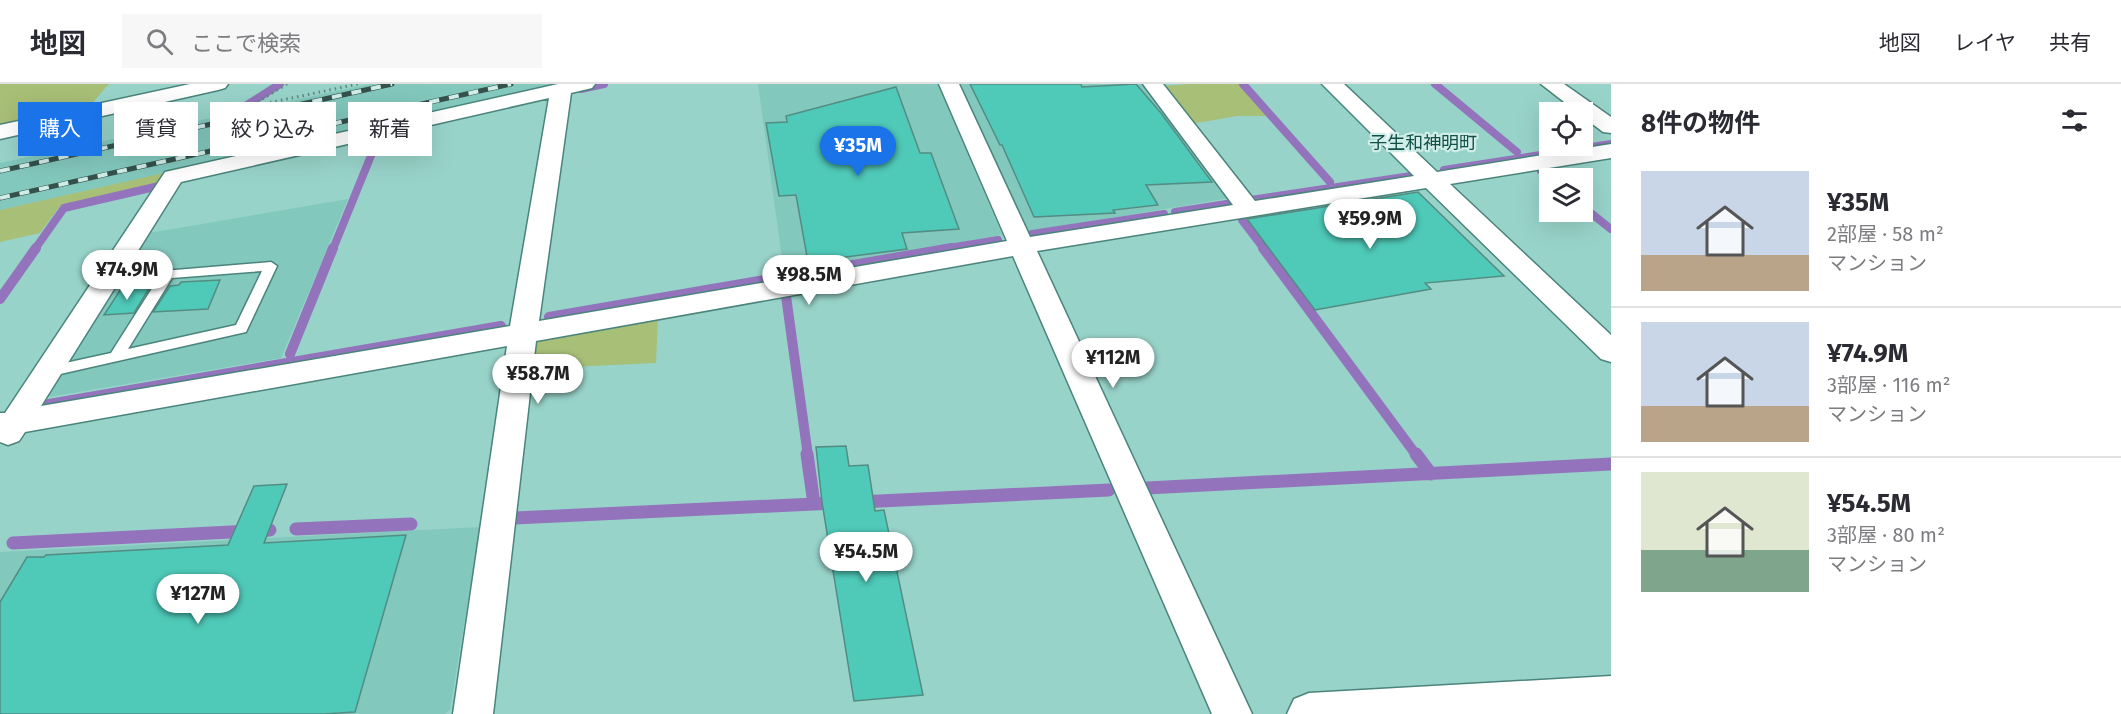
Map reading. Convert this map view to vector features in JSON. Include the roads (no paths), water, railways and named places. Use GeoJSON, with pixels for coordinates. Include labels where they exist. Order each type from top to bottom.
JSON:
{"type":"FeatureCollection","features":[{"type":"Feature","properties":{"kind":"street"},"geometry":{"type":"LineString","coordinates":[[102,105],[121,84]]}},
{"type":"Feature","properties":{"kind":"street"},"geometry":{"type":"LineString","coordinates":[[102,110],[218,84]]}},
{"type":"Feature","properties":{"kind":"street"},"geometry":{"type":"LineString","coordinates":[[950,84],[1232,714]]}},
{"type":"Feature","properties":{"kind":"street"},"geometry":{"type":"LineString","coordinates":[[1154,84],[1249,210]]}},
{"type":"Feature","properties":{"kind":"street"},"geometry":{"type":"LineString","coordinates":[[1332,84],[1611,352]]}},
{"type":"Feature","properties":{"kind":"street"},"geometry":{"type":"LineString","coordinates":[[1551,84],[1611,127]]}},
{"type":"Feature","properties":{"kind":"street"},"geometry":{"type":"LineString","coordinates":[[0,445],[7,424],[47,372],[173,177],[573,87],[523,333],[472,714]]}},
{"type":"Feature","properties":{"kind":"street"},"geometry":{"type":"LineString","coordinates":[[0,132],[18,128]]}},
{"type":"Feature","properties":{"kind":"street"},"geometry":{"type":"LineString","coordinates":[[7,424],[1023,246],[1611,151]]}},
{"type":"Feature","properties":{"kind":"street"},"geometry":{"type":"LineString","coordinates":[[1309,714],[1452,711],[1611,697]]}},
{"type":"Feature","properties":{"kind":"lane"},"geometry":{"type":"LineString","coordinates":[[47,372],[116,357],[241,329],[271,266],[168,274],[116,357]]}},
{"type":"Feature","properties":{"kind":"waterway"},"geometry":{"type":"LineString","coordinates":[[252,102],[280,84]]}},
{"type":"Feature","properties":{"kind":"waterway"},"geometry":{"type":"LineString","coordinates":[[581,89],[604,84]]}},
{"type":"Feature","properties":{"kind":"waterway"},"geometry":{"type":"LineString","coordinates":[[1243,84],[1330,182]]}},
{"type":"Feature","properties":{"kind":"waterway"},"geometry":{"type":"LineString","coordinates":[[1435,84],[1517,152]]}},
{"type":"Feature","properties":{"kind":"waterway"},"geometry":{"type":"LineString","coordinates":[[1444,170],[1611,144]]}},
{"type":"Feature","properties":{"kind":"waterway"},"geometry":{"type":"LineString","coordinates":[[333,249],[371,156]]}},
{"type":"Feature","properties":{"kind":"waterway"},"geometry":{"type":"LineString","coordinates":[[1251,200],[1411,176]]}},
{"type":"Feature","properties":{"kind":"waterway"},"geometry":{"type":"LineString","coordinates":[[35,249],[64,208],[159,186]]}},
{"type":"Feature","properties":{"kind":"waterway"},"geometry":{"type":"LineString","coordinates":[[1175,212],[1233,203]]}},
{"type":"Feature","properties":{"kind":"waterway"},"geometry":{"type":"LineString","coordinates":[[1032,234],[1164,214]]}},
{"type":"Feature","properties":{"kind":"waterway"},"geometry":{"type":"LineString","coordinates":[[1593,215],[1611,229]]}},
{"type":"Feature","properties":{"kind":"waterway"},"geometry":{"type":"LineString","coordinates":[[1242,220],[1264,249]]}},
{"type":"Feature","properties":{"kind":"waterway"},"geometry":{"type":"LineString","coordinates":[[943,249],[998,240]]}},
{"type":"Feature","properties":{"kind":"waterway"},"geometry":{"type":"LineString","coordinates":[[0,299],[36,248]]}},
{"type":"Feature","properties":{"kind":"waterway"},"geometry":{"type":"LineString","coordinates":[[290,354],[333,248]]}},
{"type":"Feature","properties":{"kind":"waterway"},"geometry":{"type":"LineString","coordinates":[[549,317],[952,248]]}},
{"type":"Feature","properties":{"kind":"waterway"},"geometry":{"type":"LineString","coordinates":[[1263,248],[1417,456]]}},
{"type":"Feature","properties":{"kind":"waterway"},"geometry":{"type":"LineString","coordinates":[[786,296],[808,456]]}},
{"type":"Feature","properties":{"kind":"waterway"},"geometry":{"type":"LineString","coordinates":[[49,404],[501,326]]}},
{"type":"Feature","properties":{"kind":"waterway"},"geometry":{"type":"LineString","coordinates":[[807,454],[814,504]]}},
{"type":"Feature","properties":{"kind":"waterway"},"geometry":{"type":"LineString","coordinates":[[1416,454],[1431,473]]}},
{"type":"Feature","properties":{"kind":"waterway"},"geometry":{"type":"LineString","coordinates":[[1431,473],[1611,464]]}},
{"type":"Feature","properties":{"kind":"waterway"},"geometry":{"type":"LineString","coordinates":[[1147,488],[1431,473]]}},
{"type":"Feature","properties":{"kind":"waterway"},"geometry":{"type":"LineString","coordinates":[[859,502],[1109,490]]}},
{"type":"Feature","properties":{"kind":"waterway"},"geometry":{"type":"LineString","coordinates":[[814,504],[835,503]]}},
{"type":"Feature","properties":{"kind":"waterway"},"geometry":{"type":"LineString","coordinates":[[515,518],[814,504]]}},
{"type":"Feature","properties":{"kind":"waterway"},"geometry":{"type":"LineString","coordinates":[[296,529],[411,524]]}},
{"type":"Feature","properties":{"kind":"waterway"},"geometry":{"type":"LineString","coordinates":[[13,543],[270,530]]}},
{"type":"Feature","properties":{"kind":"railway"},"geometry":{"type":"LineString","coordinates":[[0,171],[392,84]]}},
{"type":"Feature","properties":{"kind":"railway"},"geometry":{"type":"LineString","coordinates":[[0,198],[511,84]]}},
{"type":"Feature","properties":{"kind":"district","name":"子生和神明町"},"geometry":{"type":"Point","coordinates":[1423,143]}}]}
